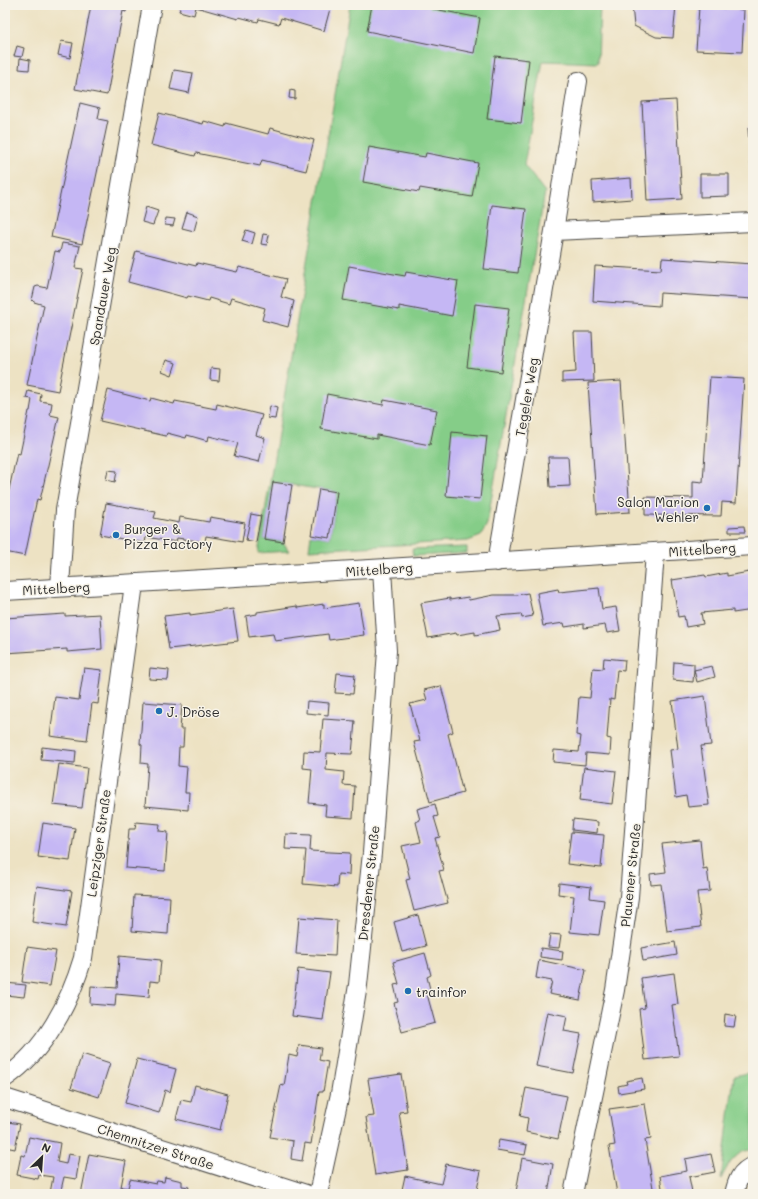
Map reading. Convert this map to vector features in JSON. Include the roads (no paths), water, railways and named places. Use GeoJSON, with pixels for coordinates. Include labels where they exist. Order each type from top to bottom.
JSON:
{"type":"FeatureCollection","features":[{"type":"Feature","properties":{"kind":"street","name":"Spandauer Weg"},"geometry":{"type":"LineString","coordinates":[[60,587],[65,510],[152,5]]}},
{"type":"Feature","properties":{"kind":"street","name":"Tegeler Weg"},"geometry":{"type":"LineString","coordinates":[[497,562],[554,231],[578,81]]}},
{"type":"Feature","properties":{"kind":"street"},"geometry":{"type":"LineString","coordinates":[[554,231],[753,222]]}},
{"type":"Feature","properties":{"kind":"street","name":"Mittelberg"},"geometry":{"type":"LineString","coordinates":[[5,591],[753,546]]}},
{"type":"Feature","properties":{"kind":"street","name":"Plauener Straße"},"geometry":{"type":"LineString","coordinates":[[573,1194],[615,990],[629,898],[655,553]]}},
{"type":"Feature","properties":{"kind":"street","name":"Dresdener Straße"},"geometry":{"type":"LineString","coordinates":[[318,1194],[340,1094],[357,993],[372,853],[387,651],[382,569]]}},
{"type":"Feature","properties":{"kind":"street","name":"Leipziger Straße"},"geometry":{"type":"LineString","coordinates":[[5,1078],[30,1056],[55,1023],[74,987],[83,958],[134,584]]}},
{"type":"Feature","properties":{"kind":"street","name":"Chemnitzer Straße"},"geometry":{"type":"LineString","coordinates":[[5,1098],[306,1194]]}},
{"type":"Feature","properties":{"kind":"street"},"geometry":{"type":"LineString","coordinates":[[734,1194],[738,1178],[745,1170],[753,1166]]}},
{"type":"Feature","properties":{"kind":"place","name":"Salon Marion Wehler"},"geometry":{"type":"Point","coordinates":[707,508]}},
{"type":"Feature","properties":{"kind":"place","name":"Burger & Pizza Factory"},"geometry":{"type":"Point","coordinates":[116,535]}},
{"type":"Feature","properties":{"kind":"place","name":"J. Dröse"},"geometry":{"type":"Point","coordinates":[159,711]}},
{"type":"Feature","properties":{"kind":"place","name":"trainfor"},"geometry":{"type":"Point","coordinates":[408,991]}}]}
